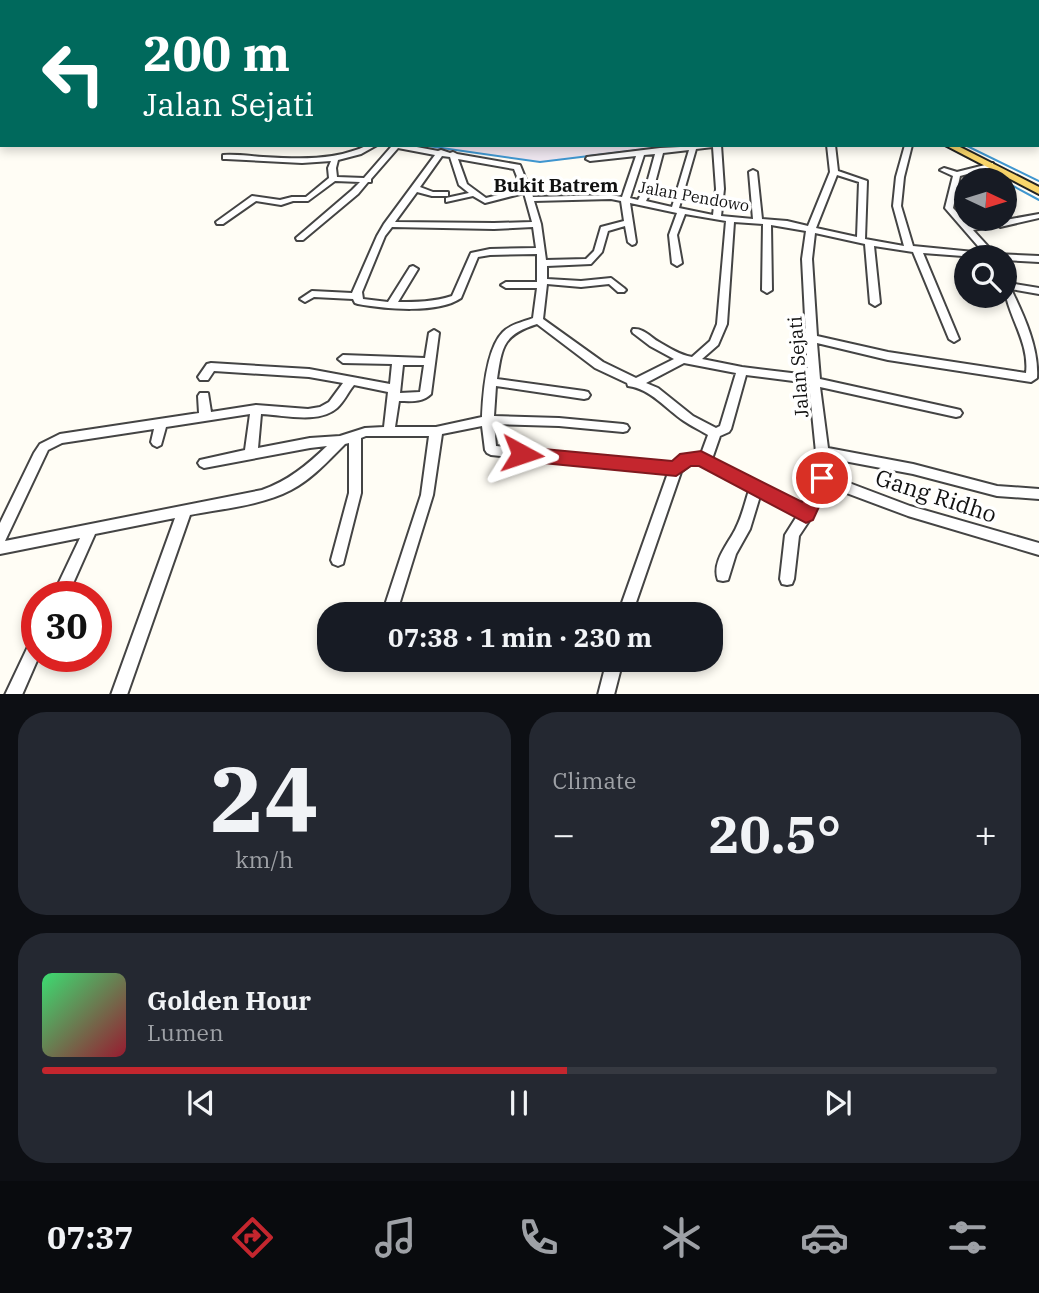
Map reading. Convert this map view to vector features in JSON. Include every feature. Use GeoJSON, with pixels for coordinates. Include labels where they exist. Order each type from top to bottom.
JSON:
{"type":"FeatureCollection","features":[{"type":"Feature","properties":{"kind":"main road"},"geometry":{"type":"LineString","coordinates":[[952,147],[1039,191]]}},
{"type":"Feature","properties":{"kind":"street"},"geometry":{"type":"LineString","coordinates":[[226,157],[335,159],[365,152],[371,147]]}},
{"type":"Feature","properties":{"kind":"street"},"geometry":{"type":"LineString","coordinates":[[300,237],[368,180],[394,147]]}},
{"type":"Feature","properties":{"kind":"street"},"geometry":{"type":"LineString","coordinates":[[403,147],[514,165],[529,194],[537,223],[542,265],[538,320]]}},
{"type":"Feature","properties":{"kind":"street"},"geometry":{"type":"LineString","coordinates":[[590,159],[693,147],[673,235],[677,263]]}},
{"type":"Feature","properties":{"kind":"street"},"geometry":{"type":"LineString","coordinates":[[715,147],[720,189],[717,218]]}},
{"type":"Feature","properties":{"kind":"street"},"geometry":{"type":"LineString","coordinates":[[811,229],[834,172],[831,147]]}},
{"type":"Feature","properties":{"kind":"street"},"geometry":{"type":"LineString","coordinates":[[908,147],[900,177],[897,206],[913,249],[954,339]]}},
{"type":"Feature","properties":{"kind":"street"},"geometry":{"type":"LineString","coordinates":[[641,203],[651,183],[660,150]]}},
{"type":"Feature","properties":{"kind":"street"},"geometry":{"type":"LineString","coordinates":[[356,296],[388,225],[441,152]]}},
{"type":"Feature","properties":{"kind":"street"},"geometry":{"type":"LineString","coordinates":[[632,242],[625,200],[641,153]]}},
{"type":"Feature","properties":{"kind":"street"},"geometry":{"type":"LineString","coordinates":[[453,155],[463,184],[473,194]]}},
{"type":"Feature","properties":{"kind":"street"},"geometry":{"type":"LineString","coordinates":[[333,179],[335,159]]}},
{"type":"Feature","properties":{"kind":"street"},"geometry":{"type":"LineString","coordinates":[[980,168],[990,165]]}},
{"type":"Feature","properties":{"kind":"street"},"geometry":{"type":"LineString","coordinates":[[944,170],[954,174]]}},
{"type":"Feature","properties":{"kind":"street"},"geometry":{"type":"LineString","coordinates":[[753,172],[763,223],[767,290]]}},
{"type":"Feature","properties":{"kind":"street"},"geometry":{"type":"LineString","coordinates":[[834,172],[863,181],[865,242],[875,303]]}},
{"type":"Feature","properties":{"kind":"street"},"geometry":{"type":"LineString","coordinates":[[220,222],[255,198],[281,203],[292,198],[310,199],[333,179],[368,180]]}},
{"type":"Feature","properties":{"kind":"street"},"geometry":{"type":"LineString","coordinates":[[954,187],[949,208],[954,214]]}},
{"type":"Feature","properties":{"kind":"street","name":"Jalan Pendowo"},"geometry":{"type":"LineString","coordinates":[[414,188],[447,197],[473,194],[487,201],[529,194],[603,196],[717,218],[811,229],[865,242],[954,253]]}},
{"type":"Feature","properties":{"kind":"street"},"geometry":{"type":"LineString","coordinates":[[1017,221],[1039,216]]}},
{"type":"Feature","properties":{"kind":"street"},"geometry":{"type":"LineString","coordinates":[[632,383],[689,359],[714,343],[722,324],[730,219]]}},
{"type":"Feature","properties":{"kind":"street"},"geometry":{"type":"LineString","coordinates":[[542,265],[588,262],[595,258],[604,229],[629,222]]}},
{"type":"Feature","properties":{"kind":"street"},"geometry":{"type":"LineString","coordinates":[[388,225],[482,226],[537,223]]}},
{"type":"Feature","properties":{"kind":"street","name":"Jalan Sejati"},"geometry":{"type":"LineString","coordinates":[[787,579],[792,536],[806,514],[822,478],[807,260],[811,229]]}},
{"type":"Feature","properties":{"kind":"street"},"geometry":{"type":"LineString","coordinates":[[970,231],[982,245]]}},
{"type":"Feature","properties":{"kind":"street"},"geometry":{"type":"LineString","coordinates":[[356,296],[358,301],[392,303],[424,303],[456,298],[474,255],[541,251]]}},
{"type":"Feature","properties":{"kind":"street","name":"Jalan Pendowo"},"geometry":{"type":"LineString","coordinates":[[1017,258],[1039,259]]}},
{"type":"Feature","properties":{"kind":"street"},"geometry":{"type":"LineString","coordinates":[[392,303],[413,269]]}},
{"type":"Feature","properties":{"kind":"street"},"geometry":{"type":"LineString","coordinates":[[506,285],[611,281],[621,290]]}},
{"type":"Feature","properties":{"kind":"street"},"geometry":{"type":"LineString","coordinates":[[1017,286],[1039,291]]}},
{"type":"Feature","properties":{"kind":"street"},"geometry":{"type":"LineString","coordinates":[[305,299],[312,294],[356,296]]}},
{"type":"Feature","properties":{"kind":"street"},"geometry":{"type":"LineString","coordinates":[[814,339],[888,356],[1029,379],[1037,367],[1034,350],[1016,308]]}},
{"type":"Feature","properties":{"kind":"street"},"geometry":{"type":"LineString","coordinates":[[538,320],[507,333],[501,339],[492,382],[489,420],[489,444],[493,451],[676,468]]}},
{"type":"Feature","properties":{"kind":"street"},"geometry":{"type":"LineString","coordinates":[[538,320],[599,365],[632,383],[654,391],[689,419],[715,433]]}},
{"type":"Feature","properties":{"kind":"street"},"geometry":{"type":"LineString","coordinates":[[637,331],[654,344],[689,359],[814,381],[957,413]]}},
{"type":"Feature","properties":{"kind":"street"},"geometry":{"type":"LineString","coordinates":[[204,377],[213,366],[309,373],[394,393],[423,395],[434,332]]}},
{"type":"Feature","properties":{"kind":"street"},"geometry":{"type":"LineString","coordinates":[[343,359],[430,362]]}},
{"type":"Feature","properties":{"kind":"street"},"geometry":{"type":"LineString","coordinates":[[389,431],[398,362]]}},
{"type":"Feature","properties":{"kind":"street"},"geometry":{"type":"LineString","coordinates":[[705,460],[715,433],[725,429],[742,370]]}},
{"type":"Feature","properties":{"kind":"street"},"geometry":{"type":"LineString","coordinates":[[0,537],[44,447],[60,439],[256,409],[308,413],[321,411],[333,405],[350,382]]}},
{"type":"Feature","properties":{"kind":"street"},"geometry":{"type":"LineString","coordinates":[[492,382],[584,395]]}},
{"type":"Feature","properties":{"kind":"street"},"geometry":{"type":"LineString","coordinates":[[204,396],[205,418]]}},
{"type":"Feature","properties":{"kind":"street"},"geometry":{"type":"LineString","coordinates":[[251,454],[256,409]]}},
{"type":"Feature","properties":{"kind":"street"},"geometry":{"type":"LineString","coordinates":[[204,463],[341,441],[355,436],[389,431],[436,431],[489,420],[559,422],[623,428]]}},
{"type":"Feature","properties":{"kind":"street"},"geometry":{"type":"LineString","coordinates":[[157,442],[162,423]]}},
{"type":"Feature","properties":{"kind":"street"},"geometry":{"type":"LineString","coordinates":[[393,602],[427,495],[436,431]]}},
{"type":"Feature","properties":{"kind":"street"},"geometry":{"type":"LineString","coordinates":[[338,560],[355,493],[355,436]]}},
{"type":"Feature","properties":{"kind":"street"},"geometry":{"type":"LineString","coordinates":[[0,548],[262,495],[285,487],[308,471],[341,441]]}},
{"type":"Feature","properties":{"kind":"street"},"geometry":{"type":"LineString","coordinates":[[822,452],[913,469],[997,491],[1039,494]]}},
{"type":"Feature","properties":{"kind":"street"},"geometry":{"type":"LineString","coordinates":[[629,602],[676,468],[690,458],[705,460],[756,490],[806,514]]}},
{"type":"Feature","properties":{"kind":"street","name":"Gang Ridho"},"geometry":{"type":"LineString","coordinates":[[822,478],[908,511],[1039,550]]}},
{"type":"Feature","properties":{"kind":"street"},"geometry":{"type":"LineString","coordinates":[[723,575],[729,552],[743,529],[756,490]]}},
{"type":"Feature","properties":{"kind":"street"},"geometry":{"type":"LineString","coordinates":[[119,694],[186,510]]}},
{"type":"Feature","properties":{"kind":"street"},"geometry":{"type":"LineString","coordinates":[[67,581],[90,531]]}},
{"type":"Feature","properties":{"kind":"street"},"geometry":{"type":"LineString","coordinates":[[13,694],[24,672]]}},
{"type":"Feature","properties":{"kind":"street"},"geometry":{"type":"LineString","coordinates":[[606,694],[612,672]]}},
{"type":"Feature","properties":{"kind":"shaded area"},"geometry":{"type":"Polygon","coordinates":[[[423,147],[661,147],[546,162],[423,147]]]}},
{"type":"Feature","properties":{"kind":"waterway"},"geometry":{"type":"LineString","coordinates":[[435,147],[540,162],[663,147]]}},
{"type":"Feature","properties":{"kind":"waterway"},"geometry":{"type":"LineString","coordinates":[[969,147],[1039,181]]}},
{"type":"Feature","properties":{"kind":"waterway"},"geometry":{"type":"LineString","coordinates":[[1017,188],[1039,200]]}},
{"type":"Feature","properties":{"kind":"district","name":"Bukit Batrem"},"geometry":{"type":"Point","coordinates":[556,185]}},
{"type":"Feature","properties":{"kind":"route"},"geometry":{"type":"LineString","coordinates":[[522,454],[676,468],[687,460],[701,458],[756,490],[806,514],[822,478]]}}]}
